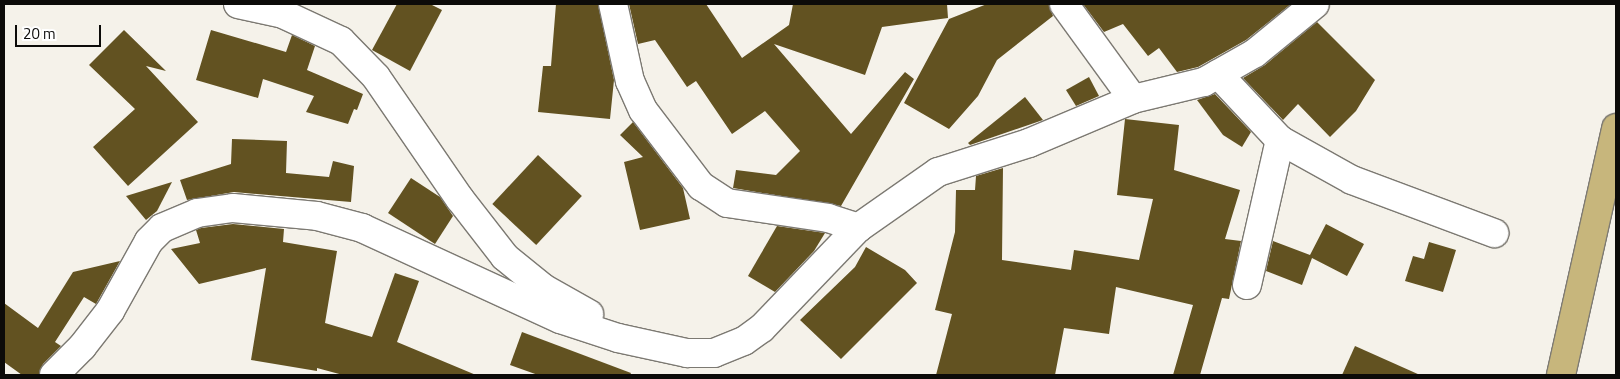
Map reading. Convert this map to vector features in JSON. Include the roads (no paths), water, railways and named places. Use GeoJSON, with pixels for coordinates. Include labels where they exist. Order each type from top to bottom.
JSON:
{"type":"FeatureCollection","features":[{"type":"Feature","properties":{"kind":"main road"},"geometry":{"type":"LineString","coordinates":[[1561,375],[1616,128]]}},
{"type":"Feature","properties":{"kind":"street"},"geometry":{"type":"LineString","coordinates":[[238,4],[283,14],[341,41],[376,77],[460,199],[506,257],[543,288],[628,340]]}},
{"type":"Feature","properties":{"kind":"street"},"geometry":{"type":"LineString","coordinates":[[613,4],[630,81],[644,110],[701,186],[727,203],[828,218],[858,228]]}},
{"type":"Feature","properties":{"kind":"street"},"geometry":{"type":"LineString","coordinates":[[1064,4],[1133,99]]}},
{"type":"Feature","properties":{"kind":"street"},"geometry":{"type":"LineString","coordinates":[[54,375],[82,347],[110,311],[148,241],[162,228],[197,213],[233,208],[317,216],[362,228],[560,319],[628,340],[687,353],[714,352],[736,344],[762,328],[858,228],[938,172],[1029,143],[1133,99],[1204,82],[1255,53],[1315,4]]}},
{"type":"Feature","properties":{"kind":"street"},"geometry":{"type":"LineString","coordinates":[[1218,74],[1280,140],[1352,180],[1494,233]]}},
{"type":"Feature","properties":{"kind":"street"},"geometry":{"type":"LineString","coordinates":[[1246,284],[1280,140]]}}]}
